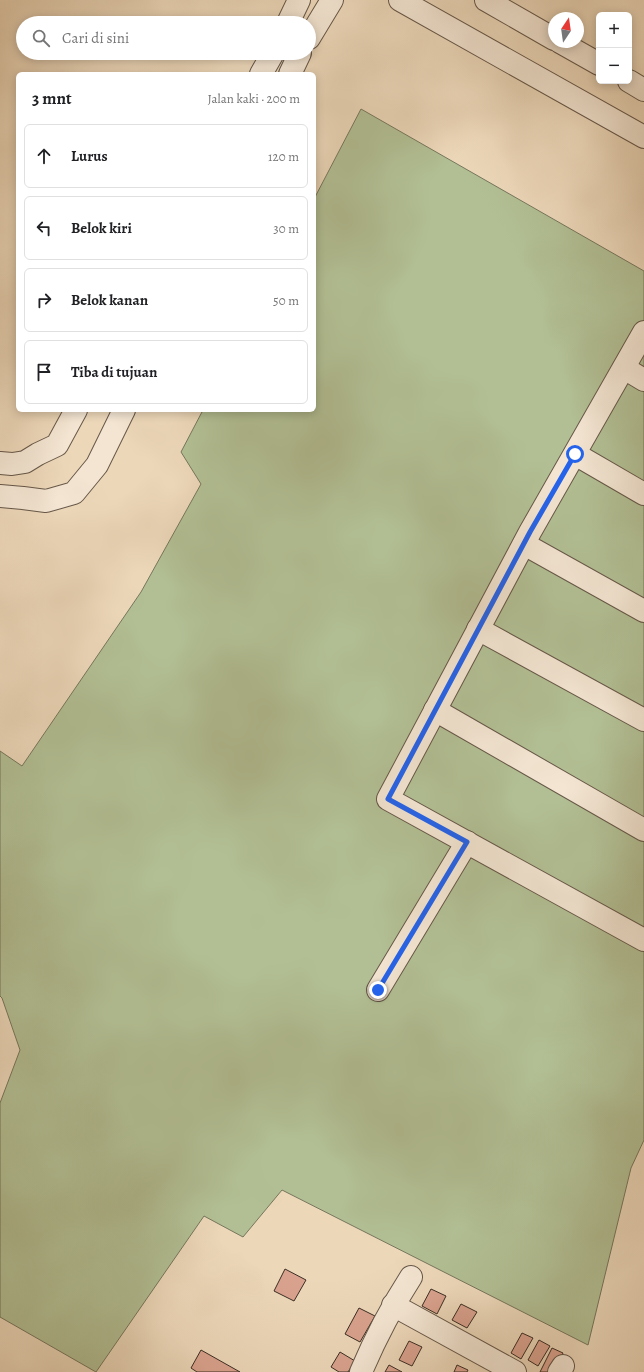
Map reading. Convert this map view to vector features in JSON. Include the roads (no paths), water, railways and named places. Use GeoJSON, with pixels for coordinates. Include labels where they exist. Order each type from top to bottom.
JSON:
{"type":"FeatureCollection","features":[{"type":"Feature","properties":{"kind":"street"},"geometry":{"type":"LineString","coordinates":[[291,16],[299,0]]}},
{"type":"Feature","properties":{"kind":"street"},"geometry":{"type":"LineString","coordinates":[[316,26],[332,0]]}},
{"type":"Feature","properties":{"kind":"street"},"geometry":{"type":"LineString","coordinates":[[400,0],[644,137]]}},
{"type":"Feature","properties":{"kind":"street"},"geometry":{"type":"LineString","coordinates":[[486,0],[548,35]]}},
{"type":"Feature","properties":{"kind":"street"},"geometry":{"type":"LineString","coordinates":[[571,48],[596,62]]}},
{"type":"Feature","properties":{"kind":"street"},"geometry":{"type":"LineString","coordinates":[[262,72],[269,60]]}},
{"type":"Feature","properties":{"kind":"street"},"geometry":{"type":"LineString","coordinates":[[291,72],[297,60]]}},
{"type":"Feature","properties":{"kind":"street"},"geometry":{"type":"LineString","coordinates":[[632,83],[644,90]]}},
{"type":"Feature","properties":{"kind":"street"},"geometry":{"type":"LineString","coordinates":[[644,332],[524,544],[388,799],[644,940]]}},
{"type":"Feature","properties":{"kind":"street"},"geometry":{"type":"LineString","coordinates":[[624,368],[644,380]]}},
{"type":"Feature","properties":{"kind":"street"},"geometry":{"type":"LineString","coordinates":[[0,463],[12,464],[25,462],[57,445],[75,412]]}},
{"type":"Feature","properties":{"kind":"street"},"geometry":{"type":"LineString","coordinates":[[0,496],[46,502],[74,493],[97,465],[123,412]]}},
{"type":"Feature","properties":{"kind":"street"},"geometry":{"type":"LineString","coordinates":[[575,454],[644,494]]}},
{"type":"Feature","properties":{"kind":"street"},"geometry":{"type":"LineString","coordinates":[[524,544],[644,611]]}},
{"type":"Feature","properties":{"kind":"street"},"geometry":{"type":"LineString","coordinates":[[478,629],[644,720]]}},
{"type":"Feature","properties":{"kind":"street"},"geometry":{"type":"LineString","coordinates":[[435,710],[644,830]]}},
{"type":"Feature","properties":{"kind":"street"},"geometry":{"type":"LineString","coordinates":[[378,990],[467,842]]}},
{"type":"Feature","properties":{"kind":"street"},"geometry":{"type":"LineString","coordinates":[[361,1372],[393,1305],[411,1277]]}},
{"type":"Feature","properties":{"kind":"street"},"geometry":{"type":"LineString","coordinates":[[393,1305],[515,1372]]}}]}
